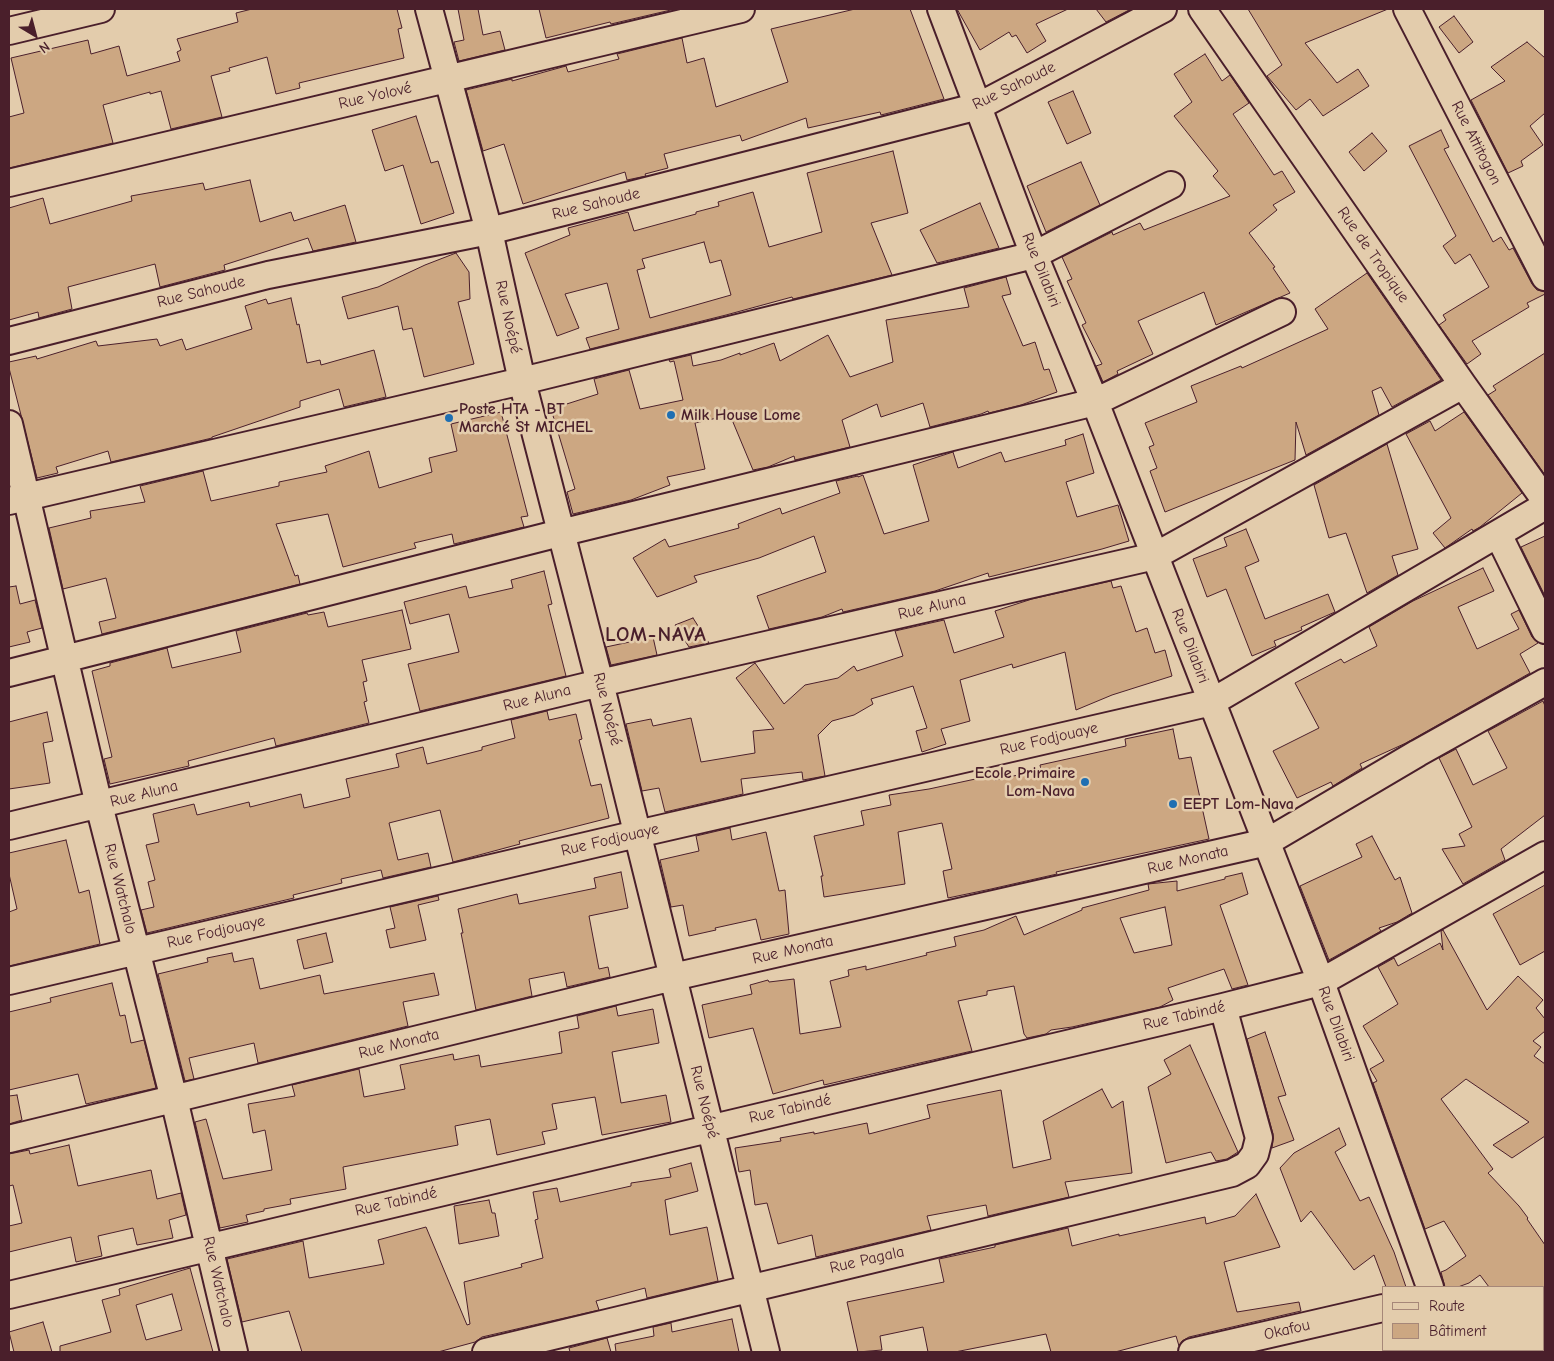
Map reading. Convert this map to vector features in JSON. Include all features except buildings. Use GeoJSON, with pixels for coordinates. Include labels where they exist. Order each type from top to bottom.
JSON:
{"type":"FeatureCollection","features":[{"type":"Feature","properties":{"kind":"street"},"geometry":{"type":"LineString","coordinates":[[9,31],[101,9]]}},
{"type":"Feature","properties":{"kind":"street","name":"Rue Noépé"},"geometry":{"type":"LineString","coordinates":[[430,9],[489,231],[522,381],[600,683],[766,1352]]}},
{"type":"Feature","properties":{"kind":"street","name":"Rue Yolové"},"geometry":{"type":"LineString","coordinates":[[9,183],[741,9]]}},
{"type":"Feature","properties":{"kind":"street","name":"Rue Dilabiri"},"geometry":{"type":"LineString","coordinates":[[940,9],[979,106],[1034,255],[1095,402],[1321,982],[1430,1286]]}},
{"type":"Feature","properties":{"kind":"street","name":"Rue Sahoude"},"geometry":{"type":"LineString","coordinates":[[9,341],[268,275],[489,231],[979,106],[1163,9]]}},
{"type":"Feature","properties":{"kind":"street","name":"Rue de Tropique"},"geometry":{"type":"LineString","coordinates":[[1202,9],[1545,500]]}},
{"type":"Feature","properties":{"kind":"street","name":"Rue Attitogon"},"geometry":{"type":"LineString","coordinates":[[1407,9],[1545,278]]}},
{"type":"Feature","properties":{"kind":"street"},"geometry":{"type":"LineString","coordinates":[[18,499],[522,381],[1034,255],[1171,185]]}},
{"type":"Feature","properties":{"kind":"street"},"geometry":{"type":"LineString","coordinates":[[9,673],[560,533],[1095,402],[1282,312]]}},
{"type":"Feature","properties":{"kind":"street","name":"Rue Aluna"},"geometry":{"type":"LineString","coordinates":[[9,826],[600,683],[1155,556],[1463,385]]}},
{"type":"Feature","properties":{"kind":"street","name":"Rue Watchalo"},"geometry":{"type":"LineString","coordinates":[[9,424],[18,499],[66,659],[99,805],[174,1099],[234,1352]]}},
{"type":"Feature","properties":{"kind":"street","name":"Rue Fodjouaye"},"geometry":{"type":"LineString","coordinates":[[9,981],[136,950],[1212,702],[1545,506]]}},
{"type":"Feature","properties":{"kind":"street"},"geometry":{"type":"LineString","coordinates":[[1498,534],[1545,630]]}},
{"type":"Feature","properties":{"kind":"street","name":"Rue Monata"},"geometry":{"type":"LineString","coordinates":[[9,1140],[673,977],[1267,842],[1418,753],[1545,682]]}},
{"type":"Feature","properties":{"kind":"street","name":"Rue Tabindé"},"geometry":{"type":"LineString","coordinates":[[9,1295],[1223,1007],[1321,982],[1545,855]]}},
{"type":"Feature","properties":{"kind":"street","name":"Rue Pagala"},"geometry":{"type":"LineString","coordinates":[[486,1352],[1232,1173],[1247,1165],[1255,1154],[1259,1138],[1223,1007]]}},
{"type":"Feature","properties":{"kind":"street","name":"Okafou"},"geometry":{"type":"LineString","coordinates":[[1192,1352],[1382,1308]]}},
{"type":"Feature","properties":{"kind":"place","name":"Milk House Lome"},"geometry":{"type":"Point","coordinates":[671,415]}},
{"type":"Feature","properties":{"kind":"place","name":"Poste HTA - BT Marché St MICHEL"},"geometry":{"type":"Point","coordinates":[449,418]}},
{"type":"Feature","properties":{"kind":"place","name":"Ecole Primaire Lom-Nava"},"geometry":{"type":"Point","coordinates":[1085,782]}},
{"type":"Feature","properties":{"kind":"place","name":"EEPT Lom-Nava"},"geometry":{"type":"Point","coordinates":[1173,804]}},
{"type":"Feature","properties":{"kind":"district","name":"LOM-NAVA"},"geometry":{"type":"Point","coordinates":[656,635]}}]}
